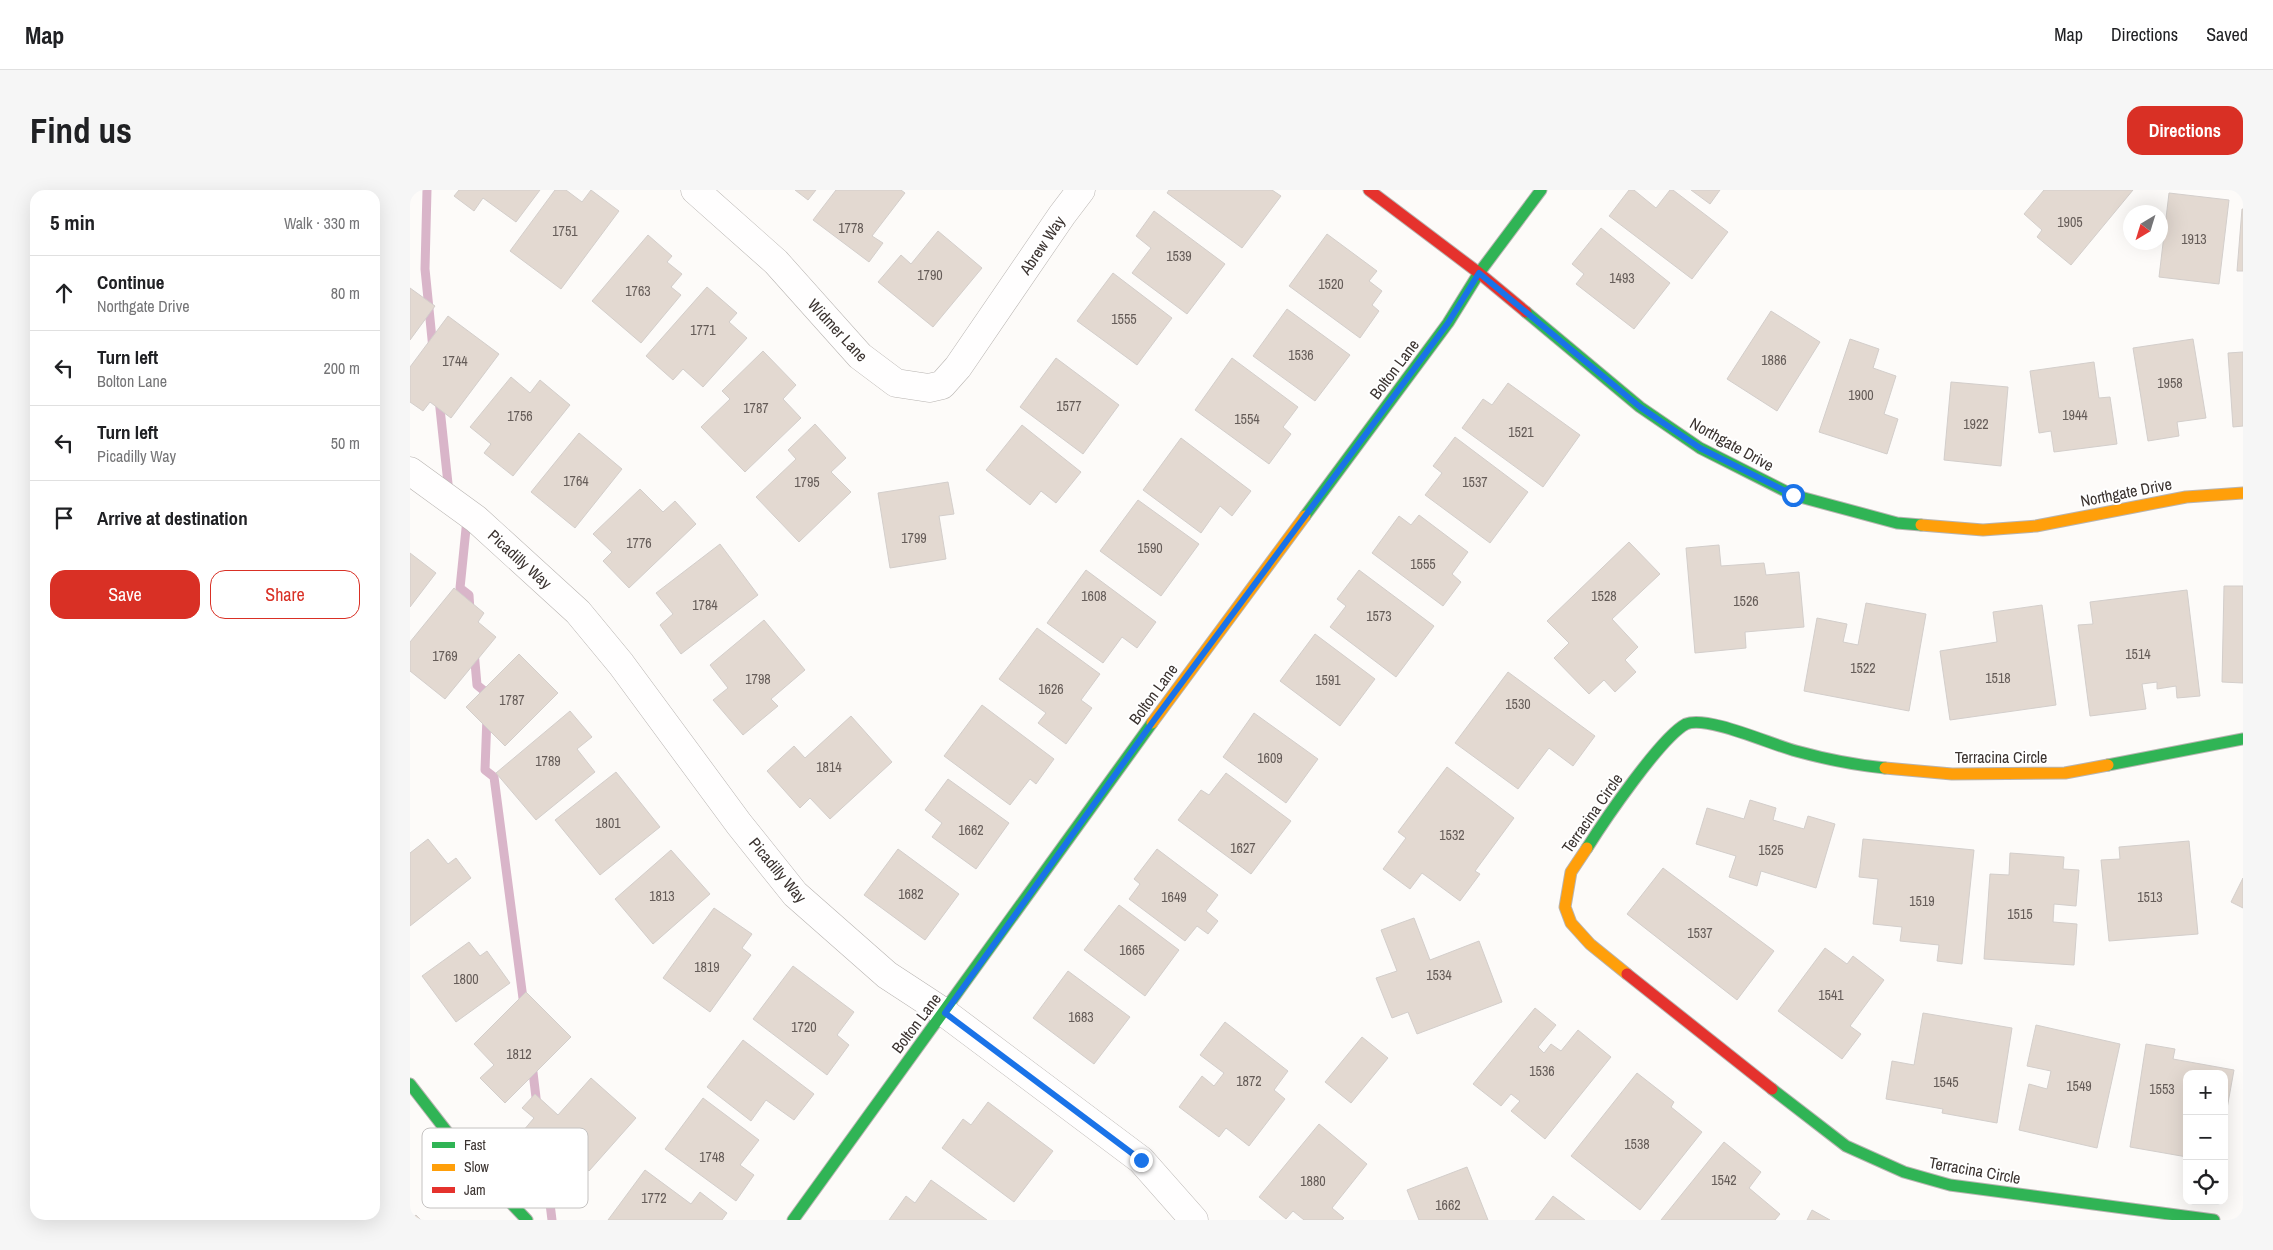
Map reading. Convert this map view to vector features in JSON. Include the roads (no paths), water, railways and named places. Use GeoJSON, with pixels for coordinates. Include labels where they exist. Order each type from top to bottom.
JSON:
{"type":"FeatureCollection","features":[{"type":"Feature","properties":{"kind":"street","name":"Widmer Lane"},"geometry":{"type":"LineString","coordinates":[[695,190],[776,262],[860,356],[896,383],[929,388],[942,385],[958,367],[1004,300]]}},
{"type":"Feature","properties":{"kind":"street","name":"Abrew Way"},"geometry":{"type":"LineString","coordinates":[[1004,300],[1081,190]]}},
{"type":"Feature","properties":{"kind":"street","name":"Northgate Drive"},"geometry":{"type":"LineString","coordinates":[[1369,190],[1479,273],[1640,407],[1700,448],[1793,495],[1898,523],[1984,530],[2036,526],[2186,497],[2243,493]]}},
{"type":"Feature","properties":{"kind":"street","name":"Bolton Lane"},"geometry":{"type":"LineString","coordinates":[[793,1220],[945,1013],[1152,723],[1448,323],[1479,273],[1541,190]]}},
{"type":"Feature","properties":{"kind":"street","name":"Picadilly Way"},"geometry":{"type":"LineString","coordinates":[[410,471],[476,519],[578,612],[621,664],[739,824],[795,894],[887,974],[945,1013],[1141,1160],[1194,1220]]}},
{"type":"Feature","properties":{"kind":"street","name":"Terracina Circle"},"geometry":{"type":"LineString","coordinates":[[2214,1220],[1950,1185],[1904,1172],[1846,1146],[1672,1012],[1590,944],[1571,923],[1566,906],[1571,872],[1602,822],[1670,736],[1687,724],[1698,722],[1734,730],[1794,751],[1856,765],[1952,774],[2064,773],[2243,739]]}},
{"type":"Feature","properties":{"kind":"street"},"geometry":{"type":"LineString","coordinates":[[410,1084],[443,1128]]}},
{"type":"Feature","properties":{"kind":"street"},"geometry":{"type":"LineString","coordinates":[[515,1208],[527,1220]]}},
{"type":"Feature","properties":{"kind":"waterway"},"geometry":{"type":"LineString","coordinates":[[427,190],[425,269],[433,349]]}},
{"type":"Feature","properties":{"kind":"waterway"},"geometry":{"type":"LineString","coordinates":[[439,399],[449,493]]}},
{"type":"Feature","properties":{"kind":"waterway"},"geometry":{"type":"LineString","coordinates":[[467,519],[460,588],[469,595],[470,611]]}},
{"type":"Feature","properties":{"kind":"waterway"},"geometry":{"type":"LineString","coordinates":[[474,651],[477,685],[488,694],[487,698]]}},
{"type":"Feature","properties":{"kind":"waterway"},"geometry":{"type":"LineString","coordinates":[[487,716],[485,770],[494,777],[524,1006]]}},
{"type":"Feature","properties":{"kind":"waterway"},"geometry":{"type":"LineString","coordinates":[[532,1064],[537,1106]]}},
{"type":"Feature","properties":{"kind":"waterway"},"geometry":{"type":"LineString","coordinates":[[551,1208],[552,1220]]}}]}
